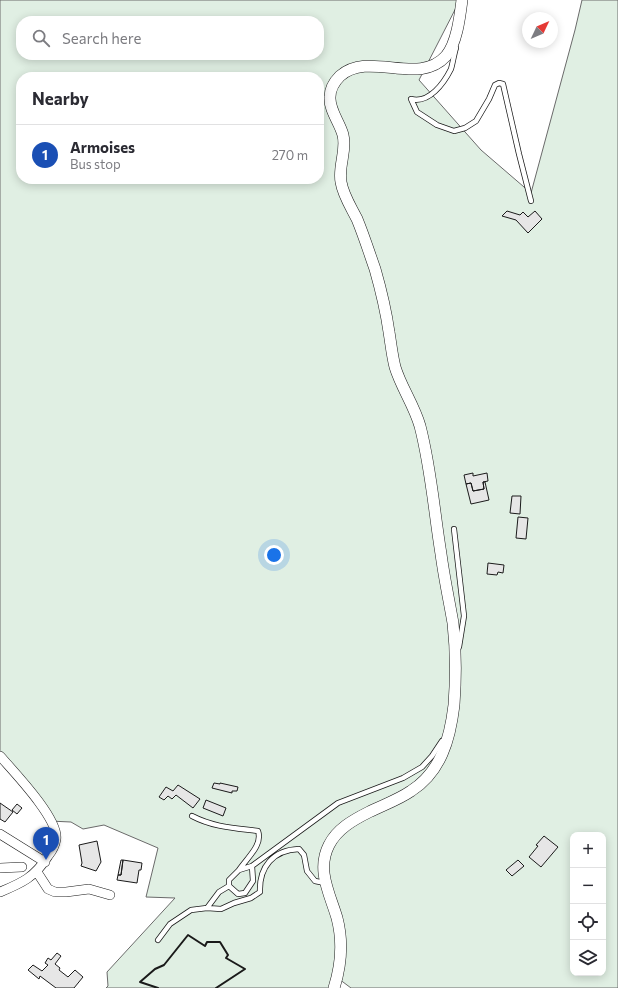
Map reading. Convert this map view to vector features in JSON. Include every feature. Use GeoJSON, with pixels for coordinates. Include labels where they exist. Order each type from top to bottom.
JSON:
{"type":"FeatureCollection","features":[{"type":"Feature","properties":{"kind":"street"},"geometry":{"type":"LineString","coordinates":[[334,988],[340,964],[340,936],[337,919],[325,883],[323,868],[324,857],[328,846],[338,833],[350,822],[401,797],[421,784],[430,775],[448,741],[454,702],[455,677],[453,627],[426,452],[416,416],[396,370],[381,289],[368,249],[342,186],[340,174],[344,150],[344,137],[330,101],[330,97],[331,90],[337,80],[346,72],[354,68],[361,66],[375,66],[414,69],[435,64],[444,58],[456,33],[462,0]]}},
{"type":"Feature","properties":{"kind":"street"},"geometry":{"type":"LineString","coordinates":[[0,756],[31,792],[54,825],[56,838],[54,848],[37,872],[21,883],[0,892]]}},
{"type":"Feature","properties":{"kind":"street"},"geometry":{"type":"LineString","coordinates":[[0,834],[45,862]]}},
{"type":"Feature","properties":{"kind":"street"},"geometry":{"type":"LineString","coordinates":[[0,868],[22,868]]}},
{"type":"Feature","properties":{"kind":"street"},"geometry":{"type":"LineString","coordinates":[[37,872],[48,889],[55,892],[89,889],[110,895]]}},
{"type":"Feature","properties":{"kind":"lane"},"geometry":{"type":"LineString","coordinates":[[460,14],[457,44],[451,68],[441,87],[426,98],[411,100],[417,112],[437,125],[454,131],[465,128],[476,121],[489,99],[495,84],[503,84],[518,154],[531,201]]}},
{"type":"Feature","properties":{"kind":"lane"},"geometry":{"type":"LineString","coordinates":[[454,529],[464,616],[455,677]]}},
{"type":"Feature","properties":{"kind":"lane"},"geometry":{"type":"LineString","coordinates":[[239,870],[252,866],[338,803],[403,778],[422,767],[432,756],[450,730]]}},
{"type":"Feature","properties":{"kind":"lane"},"geometry":{"type":"LineString","coordinates":[[192,816],[204,823],[258,831],[260,837],[257,846],[239,870],[231,876],[229,880],[229,886],[238,894],[244,893],[253,881],[252,866]]}},
{"type":"Feature","properties":{"kind":"lane"},"geometry":{"type":"LineString","coordinates":[[158,940],[170,924],[191,910],[207,908],[221,909],[251,898],[260,892],[260,881],[266,865],[277,855],[287,849],[299,849],[304,855],[307,871],[315,881],[325,883]]}},
{"type":"Feature","properties":{"kind":"lane"},"geometry":{"type":"LineString","coordinates":[[207,908],[219,892],[229,886]]}},
{"type":"Feature","properties":{"kind":"green space"},"geometry":{"type":"Polygon","coordinates":[[[0,0],[460,0],[419,80],[481,150],[531,193],[582,0],[618,0],[618,988],[351,988],[335,976],[332,988],[106,988],[108,986],[107,972],[175,898],[146,897],[158,848],[104,825],[83,829],[71,822],[49,821],[0,759],[0,0]]]}},
{"type":"Feature","properties":{"kind":"building"},"geometry":{"type":"Polygon","coordinates":[[[507,211],[520,215],[523,212],[528,217],[535,211],[542,219],[528,233],[516,220],[502,216],[507,211]]]}},
{"type":"Feature","properties":{"kind":"building"},"geometry":{"type":"Polygon","coordinates":[[[473,473],[473,476],[487,473],[488,481],[483,482],[484,489],[473,491],[471,483],[466,484],[464,475],[473,473]]]}},
{"type":"Feature","properties":{"kind":"building"},"geometry":{"type":"Polygon","coordinates":[[[483,482],[485,482],[489,500],[471,504],[466,484],[471,483],[473,491],[484,489],[483,482]]]}},
{"type":"Feature","properties":{"kind":"building"},"geometry":{"type":"Polygon","coordinates":[[[512,496],[521,496],[520,514],[510,513],[512,496]]]}},
{"type":"Feature","properties":{"kind":"building"},"geometry":{"type":"Polygon","coordinates":[[[518,517],[528,518],[526,539],[516,538],[518,517]]]}},
{"type":"Feature","properties":{"kind":"building"},"geometry":{"type":"Polygon","coordinates":[[[488,563],[504,565],[503,573],[498,572],[497,575],[487,574],[488,563]]]}},
{"type":"Feature","properties":{"kind":"building"},"geometry":{"type":"Polygon","coordinates":[[[214,783],[238,787],[237,791],[232,791],[232,793],[212,788],[214,783]]]}},
{"type":"Feature","properties":{"kind":"building"},"geometry":{"type":"Polygon","coordinates":[[[178,785],[200,799],[193,808],[176,795],[172,799],[168,796],[164,800],[159,797],[166,787],[173,791],[178,785]]]}},
{"type":"Feature","properties":{"kind":"building"},"geometry":{"type":"Polygon","coordinates":[[[206,800],[226,808],[223,816],[203,808],[206,800]]]}},
{"type":"Feature","properties":{"kind":"building"},"geometry":{"type":"Polygon","coordinates":[[[0,803],[13,812],[5,822],[0,819],[0,803]]]}},
{"type":"Feature","properties":{"kind":"building"},"geometry":{"type":"Polygon","coordinates":[[[17,804],[22,808],[17,814],[12,810],[17,804]]]}},
{"type":"Feature","properties":{"kind":"building"},"geometry":{"type":"Polygon","coordinates":[[[544,836],[558,847],[541,867],[529,857],[538,846],[536,845],[544,836]]]}},
{"type":"Feature","properties":{"kind":"building"},"geometry":{"type":"Polygon","coordinates":[[[97,841],[101,862],[96,871],[81,866],[82,863],[79,845],[97,841]]]}},
{"type":"Feature","properties":{"kind":"building"},"geometry":{"type":"Polygon","coordinates":[[[121,860],[123,860],[121,875],[118,875],[121,860]]]}},
{"type":"Feature","properties":{"kind":"building"},"geometry":{"type":"Polygon","coordinates":[[[123,860],[142,863],[141,870],[139,870],[137,883],[117,880],[118,875],[121,875],[123,860]]]}},
{"type":"Feature","properties":{"kind":"building"},"geometry":{"type":"Polygon","coordinates":[[[518,860],[524,866],[512,876],[506,870],[518,860]]]}},
{"type":"Feature","properties":{"kind":"building"},"geometry":{"type":"Polygon","coordinates":[[[57,953],[61,956],[55,964],[60,968],[59,970],[68,977],[75,970],[83,977],[74,988],[56,988],[40,976],[39,979],[28,970],[33,965],[42,971],[48,965],[45,963],[48,958],[51,960],[57,953]]]}},
{"type":"Feature","properties":{"kind":"wall"},"geometry":{"type":"LineString","coordinates":[[158,988],[140,982],[155,969],[164,965],[188,935],[205,946],[207,942],[220,942],[228,955],[226,958],[245,969],[216,988]]}},
{"type":"Feature","properties":{"kind":"place","name":"Armoises"},"geometry":{"type":"Point","coordinates":[46,860]}}]}
